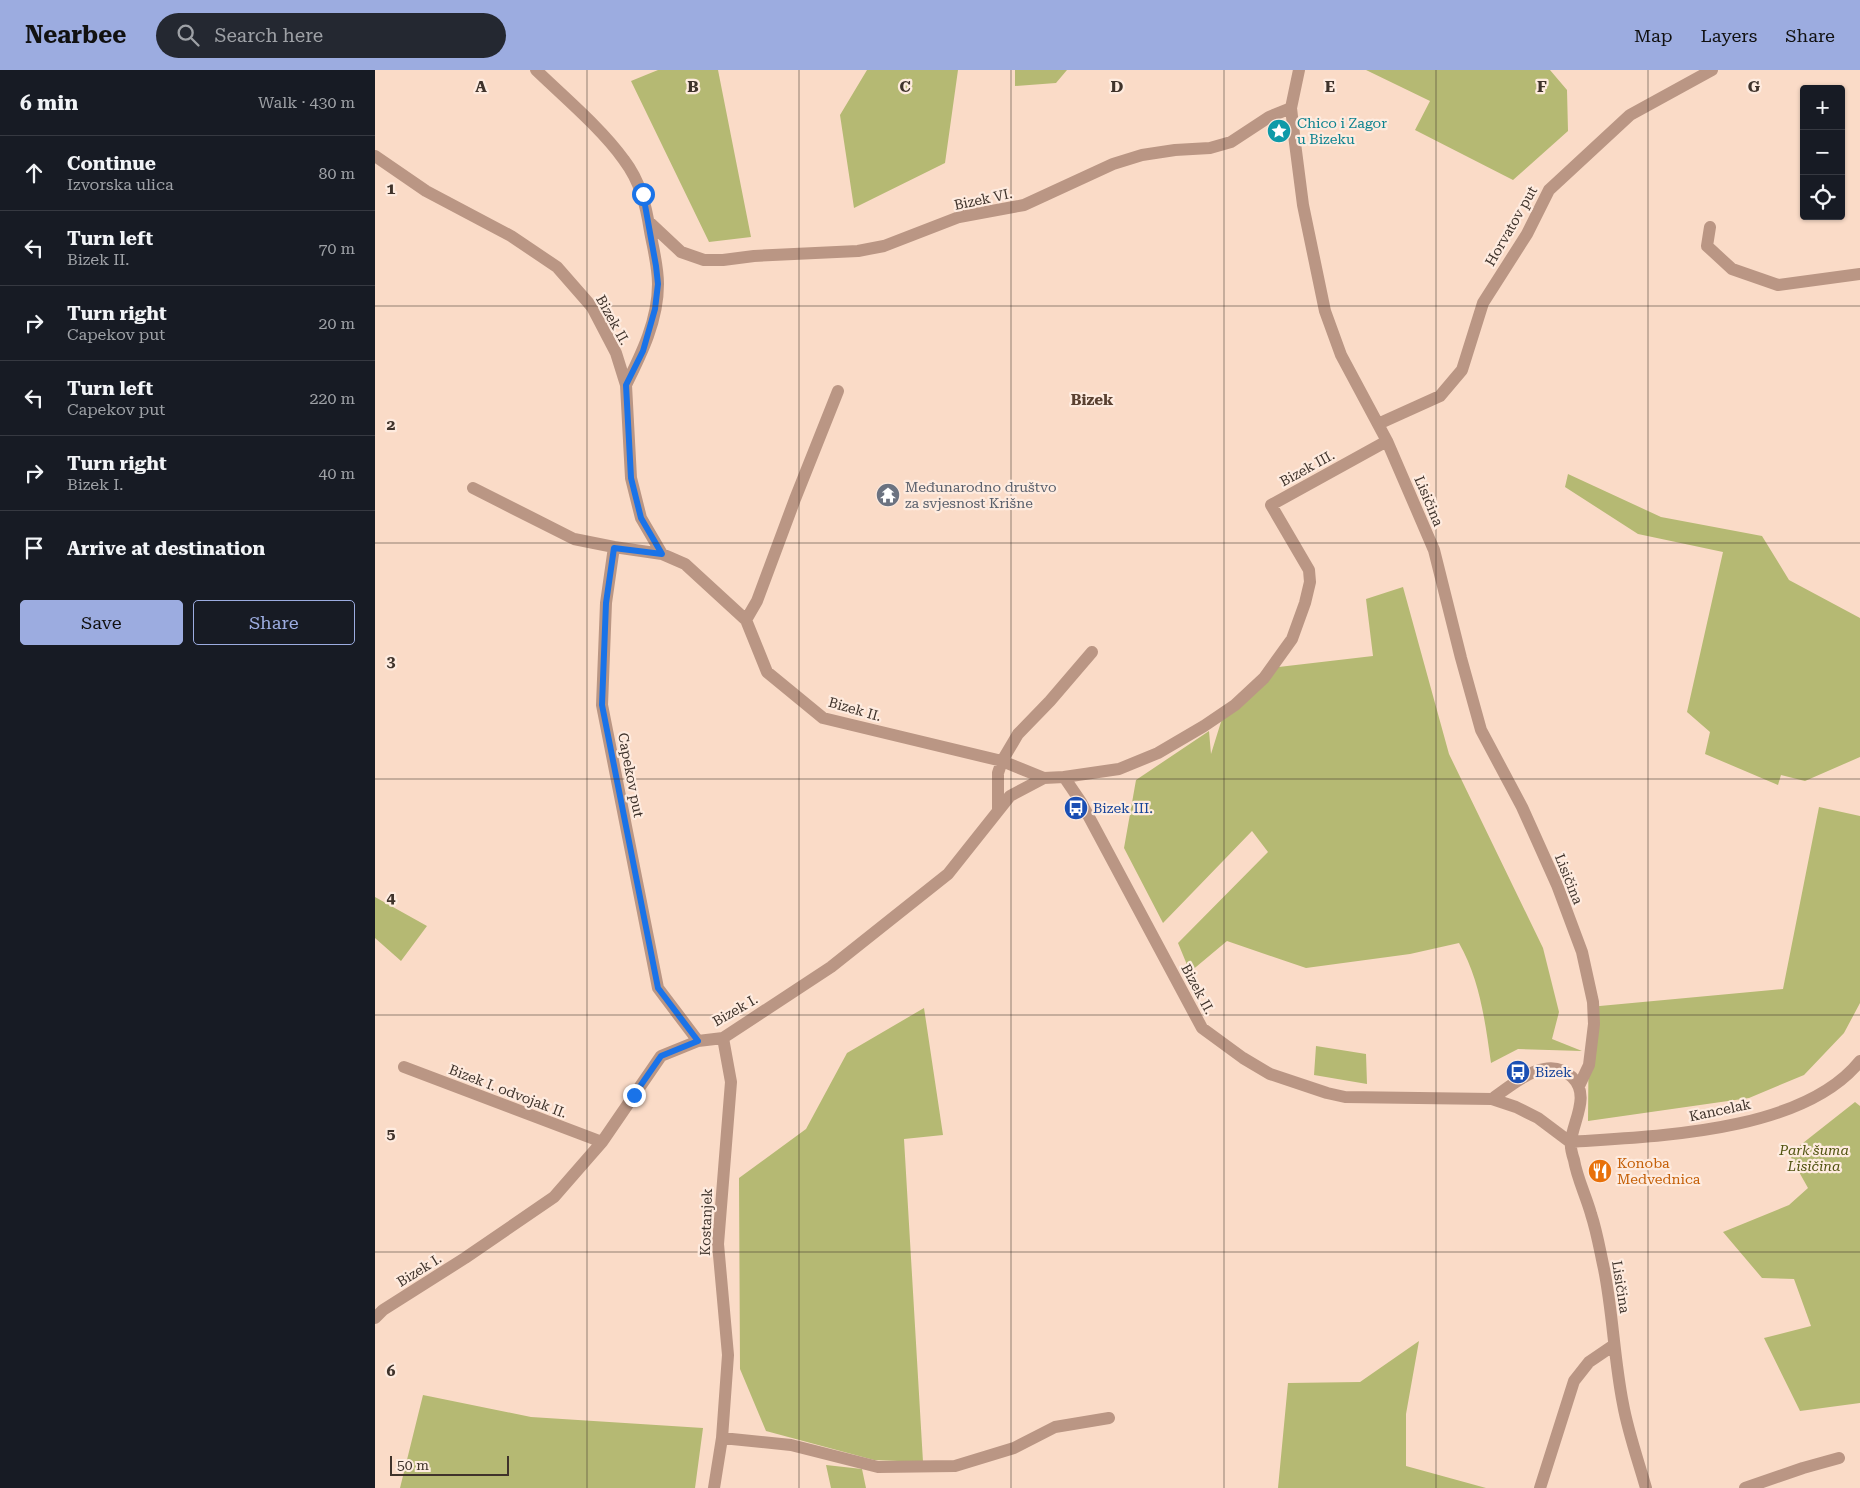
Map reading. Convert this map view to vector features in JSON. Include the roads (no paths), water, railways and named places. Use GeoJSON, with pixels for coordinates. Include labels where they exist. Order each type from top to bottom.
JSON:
{"type":"FeatureCollection","features":[{"type":"Feature","properties":{"kind":"street"},"geometry":{"type":"LineString","coordinates":[[535,70],[624,159],[635,175],[643,194],[658,284],[655,309],[643,351],[626,385]]}},
{"type":"Feature","properties":{"kind":"street"},"geometry":{"type":"LineString","coordinates":[[1299,70],[1291,108],[1303,205],[1325,312],[1341,355],[1387,442]]}},
{"type":"Feature","properties":{"kind":"street","name":"Horvatov put"},"geometry":{"type":"LineString","coordinates":[[1379,424],[1440,396],[1462,370],[1483,303],[1527,234],[1549,190],[1630,116],[1712,70]]}},
{"type":"Feature","properties":{"kind":"street","name":"Bizek VI."},"geometry":{"type":"LineString","coordinates":[[649,222],[681,252],[704,260],[858,251],[885,246],[959,217],[1024,206],[1113,164],[1142,155],[1175,150],[1210,148],[1231,142],[1269,117],[1291,108]]}},
{"type":"Feature","properties":{"kind":"street","name":"Bizek II."},"geometry":{"type":"LineString","coordinates":[[375,156],[426,191],[511,236],[557,267],[592,307],[616,353],[626,385],[631,478],[641,518],[662,554],[685,564],[746,620],[767,672],[823,718],[1002,761],[1044,778],[1064,777],[1081,802],[1202,1028],[1243,1058],[1270,1074],[1345,1097],[1493,1099],[1516,1107],[1538,1118],[1570,1142]]}},
{"type":"Feature","properties":{"kind":"street"},"geometry":{"type":"LineString","coordinates":[[1710,227],[1707,246],[1732,269],[1778,286],[1860,274]]}},
{"type":"Feature","properties":{"kind":"street"},"geometry":{"type":"LineString","coordinates":[[746,620],[757,601],[795,499],[839,391]]}},
{"type":"Feature","properties":{"kind":"street","name":"Bizek III."},"geometry":{"type":"LineString","coordinates":[[1064,777],[1119,769],[1158,753],[1235,704],[1264,678],[1292,638],[1310,582],[1309,570],[1271,505],[1387,442]]}},
{"type":"Feature","properties":{"kind":"street","name":"Lisičina"},"geometry":{"type":"LineString","coordinates":[[1387,442],[1434,550],[1481,730],[1525,815],[1557,885],[1581,952],[1593,1002],[1594,1024],[1589,1065],[1579,1086],[1581,1094],[1580,1103],[1570,1142],[1574,1162],[1592,1216],[1604,1271],[1623,1405],[1646,1488]]}},
{"type":"Feature","properties":{"kind":"street"},"geometry":{"type":"LineString","coordinates":[[473,488],[574,539],[614,548],[662,554]]}},
{"type":"Feature","properties":{"kind":"street","name":"Capekov put"},"geometry":{"type":"LineString","coordinates":[[614,548],[606,603],[602,705],[658,988],[698,1041]]}},
{"type":"Feature","properties":{"kind":"street"},"geometry":{"type":"LineString","coordinates":[[998,809],[998,773],[1002,761],[1018,734],[1050,701],[1092,652]]}},
{"type":"Feature","properties":{"kind":"street","name":"Bizek I."},"geometry":{"type":"LineString","coordinates":[[375,1318],[383,1310],[465,1258],[554,1197],[602,1142],[661,1056],[698,1041],[723,1038],[831,967],[948,874],[1010,796],[1044,778]]}},
{"type":"Feature","properties":{"kind":"street","name":"Kostanjek"},"geometry":{"type":"LineString","coordinates":[[714,1488],[722,1438],[728,1355],[718,1244],[731,1082],[723,1038]]}},
{"type":"Feature","properties":{"kind":"street","name":"Kancelak"},"geometry":{"type":"LineString","coordinates":[[1570,1142],[1679,1133],[1741,1122],[1783,1111],[1811,1100],[1839,1083],[1860,1061]]}},
{"type":"Feature","properties":{"kind":"street","name":"Bizek I. odvojak II."},"geometry":{"type":"LineString","coordinates":[[404,1067],[602,1142]]}},
{"type":"Feature","properties":{"kind":"street"},"geometry":{"type":"LineString","coordinates":[[1493,1099],[1536,1070],[1549,1068],[1564,1071],[1573,1077],[1579,1086]]}},
{"type":"Feature","properties":{"kind":"street"},"geometry":{"type":"LineString","coordinates":[[1539,1488],[1574,1382],[1589,1362],[1614,1345]]}},
{"type":"Feature","properties":{"kind":"street"},"geometry":{"type":"LineString","coordinates":[[722,1438],[791,1445],[878,1467],[955,1466],[1014,1448],[1055,1427],[1109,1418]]}},
{"type":"Feature","properties":{"kind":"street"},"geometry":{"type":"LineString","coordinates":[[1745,1488],[1839,1458]]}},
{"type":"Feature","properties":{"kind":"place","name":"Chico i Zagor u Bizeku"},"geometry":{"type":"Point","coordinates":[1279,131]}},
{"type":"Feature","properties":{"kind":"place","name":"Međunarodno društvo za svjesnost Krišne"},"geometry":{"type":"Point","coordinates":[888,495]}},
{"type":"Feature","properties":{"kind":"place","name":"Bizek III."},"geometry":{"type":"Point","coordinates":[1076,808]}},
{"type":"Feature","properties":{"kind":"place","name":"Bizek"},"geometry":{"type":"Point","coordinates":[1518,1072]}},
{"type":"Feature","properties":{"kind":"place","name":"Konoba Medvednica"},"geometry":{"type":"Point","coordinates":[1600,1171]}},
{"type":"Feature","properties":{"kind":"district","name":"Bizek"},"geometry":{"type":"Point","coordinates":[1092,400]}},
{"type":"Feature","properties":{"kind":"park label","name":"Park šuma Lisičina"},"geometry":{"type":"Point","coordinates":[1814,1158]}}]}
